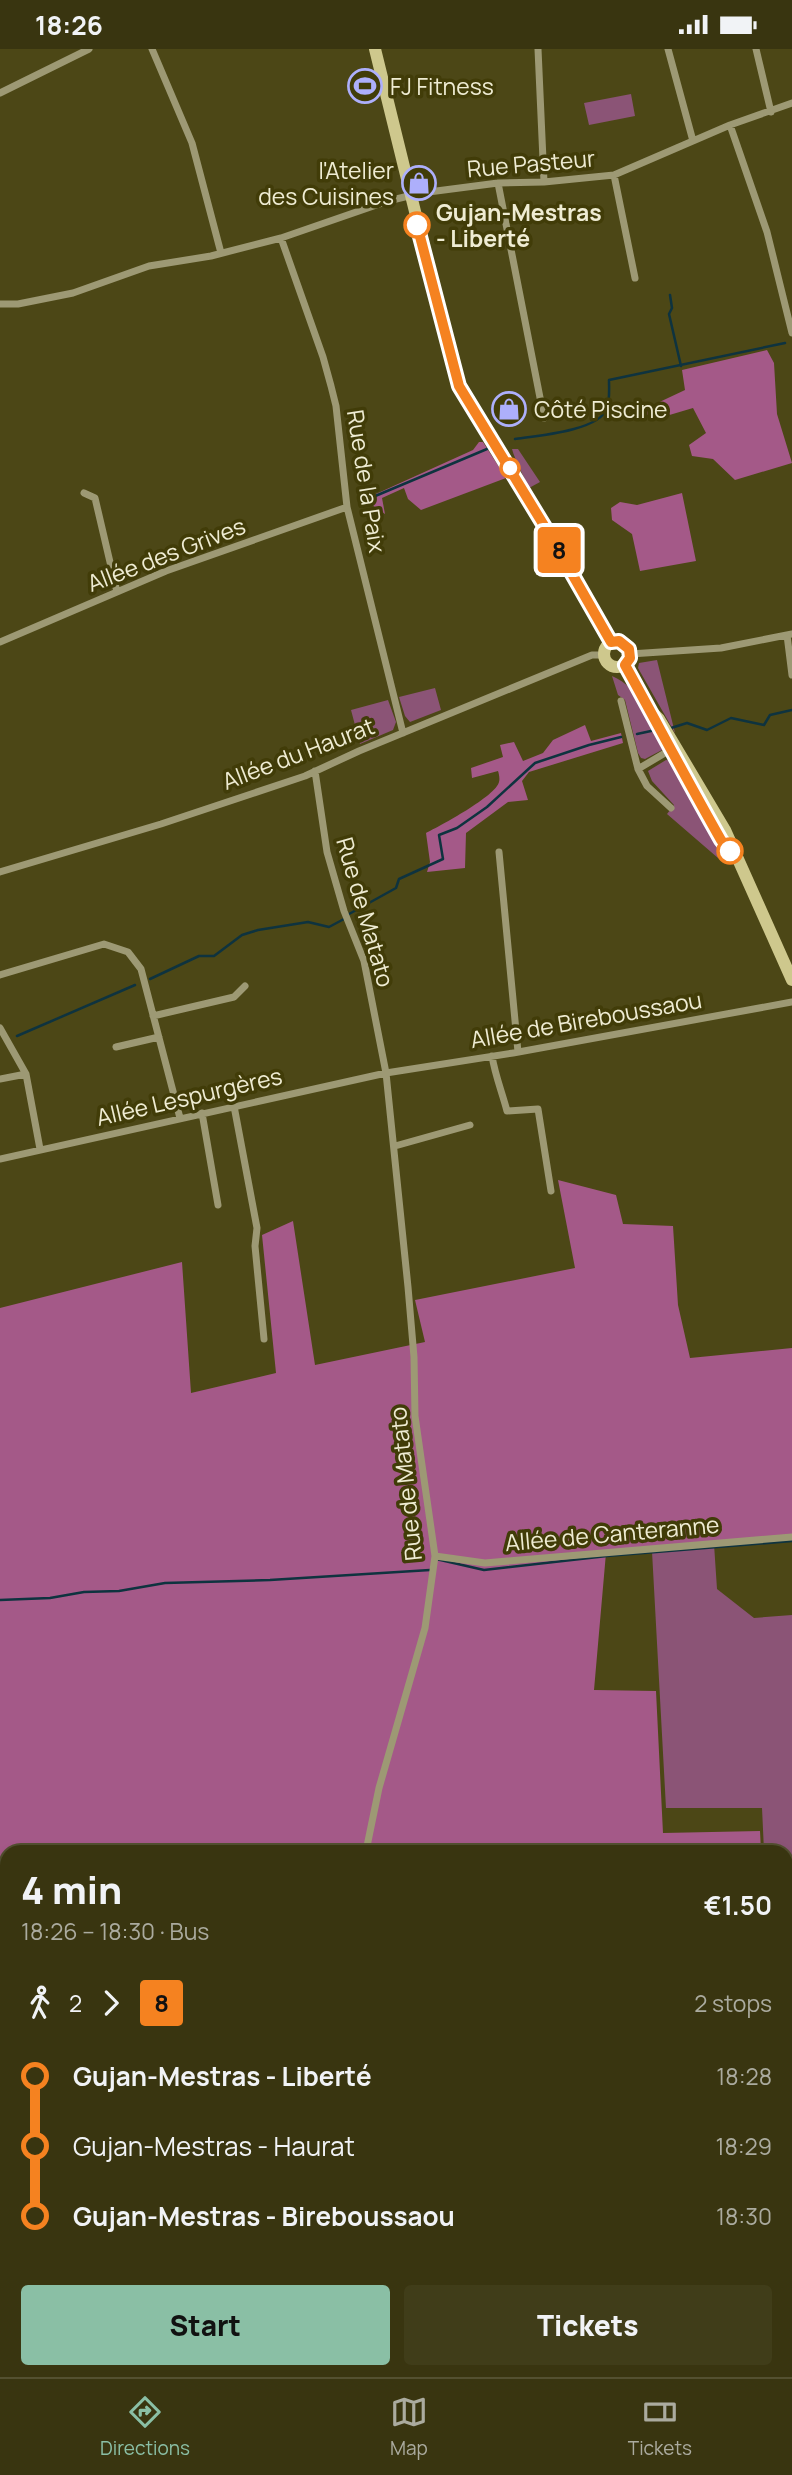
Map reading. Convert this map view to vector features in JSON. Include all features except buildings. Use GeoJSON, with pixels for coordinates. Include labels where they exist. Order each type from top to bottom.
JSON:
{"type":"FeatureCollection","features":[{"type":"Feature","properties":{"kind":"main road"},"geometry":{"type":"LineString","coordinates":[[375,49],[459,386],[611,642]]}},
{"type":"Feature","properties":{"kind":"main road"},"geometry":{"type":"LineString","coordinates":[[627,659],[617,668],[609,666],[603,655],[605,647],[611,642],[623,643],[627,659],[651,711],[721,840],[737,860],[792,980]]}},
{"type":"Feature","properties":{"kind":"street"},"geometry":{"type":"LineString","coordinates":[[0,93],[89,49]]}},
{"type":"Feature","properties":{"kind":"street"},"geometry":{"type":"LineString","coordinates":[[152,49],[192,143],[222,253]]}},
{"type":"Feature","properties":{"kind":"street"},"geometry":{"type":"LineString","coordinates":[[538,49],[544,182]]}},
{"type":"Feature","properties":{"kind":"street"},"geometry":{"type":"LineString","coordinates":[[668,49],[693,141]]}},
{"type":"Feature","properties":{"kind":"street"},"geometry":{"type":"LineString","coordinates":[[756,49],[771,112]]}},
{"type":"Feature","properties":{"kind":"street","name":"Rue Pasteur"},"geometry":{"type":"LineString","coordinates":[[0,304],[45,300],[73,293],[149,266],[222,253],[281,238],[410,196],[498,183],[544,182],[614,175],[730,125],[792,103]]}},
{"type":"Feature","properties":{"kind":"street"},"geometry":{"type":"LineString","coordinates":[[730,125],[767,232],[792,333]]}},
{"type":"Feature","properties":{"kind":"street","name":"Rue Pasteur"},"geometry":{"type":"LineString","coordinates":[[614,175],[635,278]]}},
{"type":"Feature","properties":{"kind":"street"},"geometry":{"type":"LineString","coordinates":[[498,183],[544,418]]}},
{"type":"Feature","properties":{"kind":"street","name":"Rue de la Paix"},"geometry":{"type":"LineString","coordinates":[[281,238],[323,357],[336,406],[347,507],[403,733]]}},
{"type":"Feature","properties":{"kind":"street"},"geometry":{"type":"LineString","coordinates":[[84,493],[95,498],[117,592]]}},
{"type":"Feature","properties":{"kind":"street","name":"Allée des Grives"},"geometry":{"type":"LineString","coordinates":[[0,642],[166,571],[347,507]]}},
{"type":"Feature","properties":{"kind":"street"},"geometry":{"type":"LineString","coordinates":[[627,659],[721,648],[789,635],[792,675]]}},
{"type":"Feature","properties":{"kind":"street","name":"Allée du Haurat"},"geometry":{"type":"LineString","coordinates":[[0,871],[161,824],[316,771],[592,655],[603,655]]}},
{"type":"Feature","properties":{"kind":"street"},"geometry":{"type":"LineString","coordinates":[[621,701],[638,769],[648,786],[671,808]]}},
{"type":"Feature","properties":{"kind":"street"},"geometry":{"type":"LineString","coordinates":[[638,769],[673,748]]}},
{"type":"Feature","properties":{"kind":"street","name":"Rue de Matato"},"geometry":{"type":"LineString","coordinates":[[316,771],[327,852],[344,911],[364,961],[386,1073],[414,1357],[415,1416],[435,1556],[423,1639],[379,1788],[367,1845]]}},
{"type":"Feature","properties":{"kind":"street"},"geometry":{"type":"LineString","coordinates":[[499,852],[519,1052]]}},
{"type":"Feature","properties":{"kind":"street"},"geometry":{"type":"LineString","coordinates":[[0,975],[104,944],[128,951],[141,969],[180,1118]]}},
{"type":"Feature","properties":{"kind":"street"},"geometry":{"type":"LineString","coordinates":[[153,1016],[234,997],[245,985]]}},
{"type":"Feature","properties":{"kind":"street","name":"Allée de Bireboussaou"},"geometry":{"type":"LineString","coordinates":[[386,1073],[519,1052],[792,1002]]}},
{"type":"Feature","properties":{"kind":"street"},"geometry":{"type":"LineString","coordinates":[[1,1030],[26,1074],[40,1149]]}},
{"type":"Feature","properties":{"kind":"street"},"geometry":{"type":"LineString","coordinates":[[116,1047],[159,1037]]}},
{"type":"Feature","properties":{"kind":"street"},"geometry":{"type":"LineString","coordinates":[[492,1055],[496,1082],[502,1089],[507,1111],[538,1109],[551,1191]]}},
{"type":"Feature","properties":{"kind":"street","name":"Allée Lespurgères"},"geometry":{"type":"LineString","coordinates":[[0,1159],[386,1073]]}},
{"type":"Feature","properties":{"kind":"street"},"geometry":{"type":"LineString","coordinates":[[0,1079],[26,1074]]}},
{"type":"Feature","properties":{"kind":"street"},"geometry":{"type":"LineString","coordinates":[[234,1106],[257,1228],[255,1246],[264,1339]]}},
{"type":"Feature","properties":{"kind":"street"},"geometry":{"type":"LineString","coordinates":[[202,1113],[218,1205]]}},
{"type":"Feature","properties":{"kind":"street"},"geometry":{"type":"LineString","coordinates":[[395,1146],[470,1125]]}},
{"type":"Feature","properties":{"kind":"street","name":"Allée de Canteranne"},"geometry":{"type":"LineString","coordinates":[[435,1556],[485,1563],[792,1537]]}},
{"type":"Feature","properties":{"kind":"shaded area"},"geometry":{"type":"Polygon","coordinates":[[[631,94],[635,116],[589,125],[584,103],[631,94]]]}},
{"type":"Feature","properties":{"kind":"shaded area"},"geometry":{"type":"Polygon","coordinates":[[[767,350],[774,363],[777,414],[792,463],[735,480],[713,459],[692,456],[689,445],[706,433],[693,408],[656,419],[646,414],[651,406],[685,390],[682,370],[767,350]]]}},
{"type":"Feature","properties":{"kind":"shaded area"},"geometry":{"type":"Polygon","coordinates":[[[479,442],[483,442],[506,478],[421,510],[408,499],[404,488],[382,498],[385,514],[369,503],[367,498],[473,450],[479,442]]]}},
{"type":"Feature","properties":{"kind":"shaded area"},"geometry":{"type":"Polygon","coordinates":[[[512,449],[518,449],[540,482],[529,488],[512,449]]]}},
{"type":"Feature","properties":{"kind":"shaded area"},"geometry":{"type":"Polygon","coordinates":[[[682,493],[696,561],[640,571],[632,534],[612,520],[611,508],[620,502],[637,505],[682,493]]]}},
{"type":"Feature","properties":{"kind":"shaded area"},"geometry":{"type":"Polygon","coordinates":[[[657,660],[675,733],[638,668],[639,663],[657,660]]]}},
{"type":"Feature","properties":{"kind":"shaded area"},"geometry":{"type":"Polygon","coordinates":[[[612,676],[622,681],[637,696],[663,745],[662,750],[645,759],[638,753],[625,700],[618,695],[612,676]]]}},
{"type":"Feature","properties":{"kind":"shaded area"},"geometry":{"type":"Polygon","coordinates":[[[435,688],[441,710],[410,722],[405,716],[399,697],[435,688]]]}},
{"type":"Feature","properties":{"kind":"shaded area"},"geometry":{"type":"Polygon","coordinates":[[[388,700],[396,722],[393,730],[360,744],[351,710],[388,700]]]}},
{"type":"Feature","properties":{"kind":"shaded area"},"geometry":{"type":"Polygon","coordinates":[[[585,725],[591,741],[621,733],[623,743],[529,772],[522,781],[528,800],[508,802],[466,833],[465,868],[427,872],[430,862],[426,833],[478,802],[496,788],[499,782],[498,771],[472,778],[471,768],[503,757],[500,745],[514,742],[523,761],[543,753],[553,740],[585,725]]]}},
{"type":"Feature","properties":{"kind":"shaded area"},"geometry":{"type":"Polygon","coordinates":[[[666,760],[673,761],[724,849],[718,858],[667,814],[674,805],[652,781],[648,771],[666,760]]]}},
{"type":"Feature","properties":{"kind":"shaded area"},"geometry":{"type":"Polygon","coordinates":[[[558,1180],[616,1195],[623,1224],[673,1226],[678,1305],[690,1358],[792,1348],[792,1535],[606,1553],[594,1690],[656,1691],[663,1833],[760,1831],[761,1845],[0,1845],[0,1308],[182,1262],[191,1393],[276,1373],[262,1235],[293,1221],[315,1365],[425,1342],[415,1300],[575,1268],[558,1180]]]}},
{"type":"Feature","properties":{"kind":"shaded area"},"geometry":{"type":"Polygon","coordinates":[[[713,1529],[717,1589],[754,1618],[792,1615],[792,1845],[764,1845],[762,1808],[666,1808],[651,1533],[713,1529]]]}},
{"type":"Feature","properties":{"kind":"waterway"},"geometry":{"type":"LineString","coordinates":[[670,295],[672,308],[669,314],[681,366]]}},
{"type":"Feature","properties":{"kind":"waterway"},"geometry":{"type":"LineString","coordinates":[[515,439],[566,431],[593,422],[602,416],[607,408],[609,380],[785,343]]}},
{"type":"Feature","properties":{"kind":"waterway"},"geometry":{"type":"LineString","coordinates":[[361,502],[487,449]]}},
{"type":"Feature","properties":{"kind":"waterway"},"geometry":{"type":"LineString","coordinates":[[671,728],[687,723],[707,730],[731,718],[764,725],[770,715],[792,710]]}},
{"type":"Feature","properties":{"kind":"waterway"},"geometry":{"type":"LineString","coordinates":[[637,734],[651,731]]}},
{"type":"Feature","properties":{"kind":"waterway"},"geometry":{"type":"LineString","coordinates":[[349,914],[396,888],[399,879],[443,859],[439,835],[457,828],[487,807],[535,763],[621,737]]}},
{"type":"Feature","properties":{"kind":"waterway"},"geometry":{"type":"LineString","coordinates":[[150,979],[199,956],[214,956],[242,935],[258,930],[308,922],[329,927],[344,919]]}},
{"type":"Feature","properties":{"kind":"waterway"},"geometry":{"type":"LineString","coordinates":[[17,1036],[135,985]]}},
{"type":"Feature","properties":{"kind":"waterway"},"geometry":{"type":"LineString","coordinates":[[436,1559],[484,1570],[607,1556],[792,1541]]}},
{"type":"Feature","properties":{"kind":"waterway"},"geometry":{"type":"LineString","coordinates":[[0,1600],[119,1591],[165,1583],[270,1580],[430,1570]]}},
{"type":"Feature","properties":{"kind":"bus line","name":"8"},"geometry":{"type":"LineString","coordinates":[[417,225],[459,386],[499,449],[611,642],[619,641],[629,649],[630,658],[625,665],[660,733],[721,840],[730,851]]}},
{"type":"Feature","properties":{"kind":"place","name":"FJ Fitness"},"geometry":{"type":"Point","coordinates":[365,86]}},
{"type":"Feature","properties":{"kind":"place","name":"l'Atelier des Cuisines"},"geometry":{"type":"Point","coordinates":[419,183]}},
{"type":"Feature","properties":{"kind":"place","name":"Gujan-Mestras - Liberté"},"geometry":{"type":"Point","coordinates":[417,225]}},
{"type":"Feature","properties":{"kind":"place","name":"Côté Piscine"},"geometry":{"type":"Point","coordinates":[509,409]}}]}
